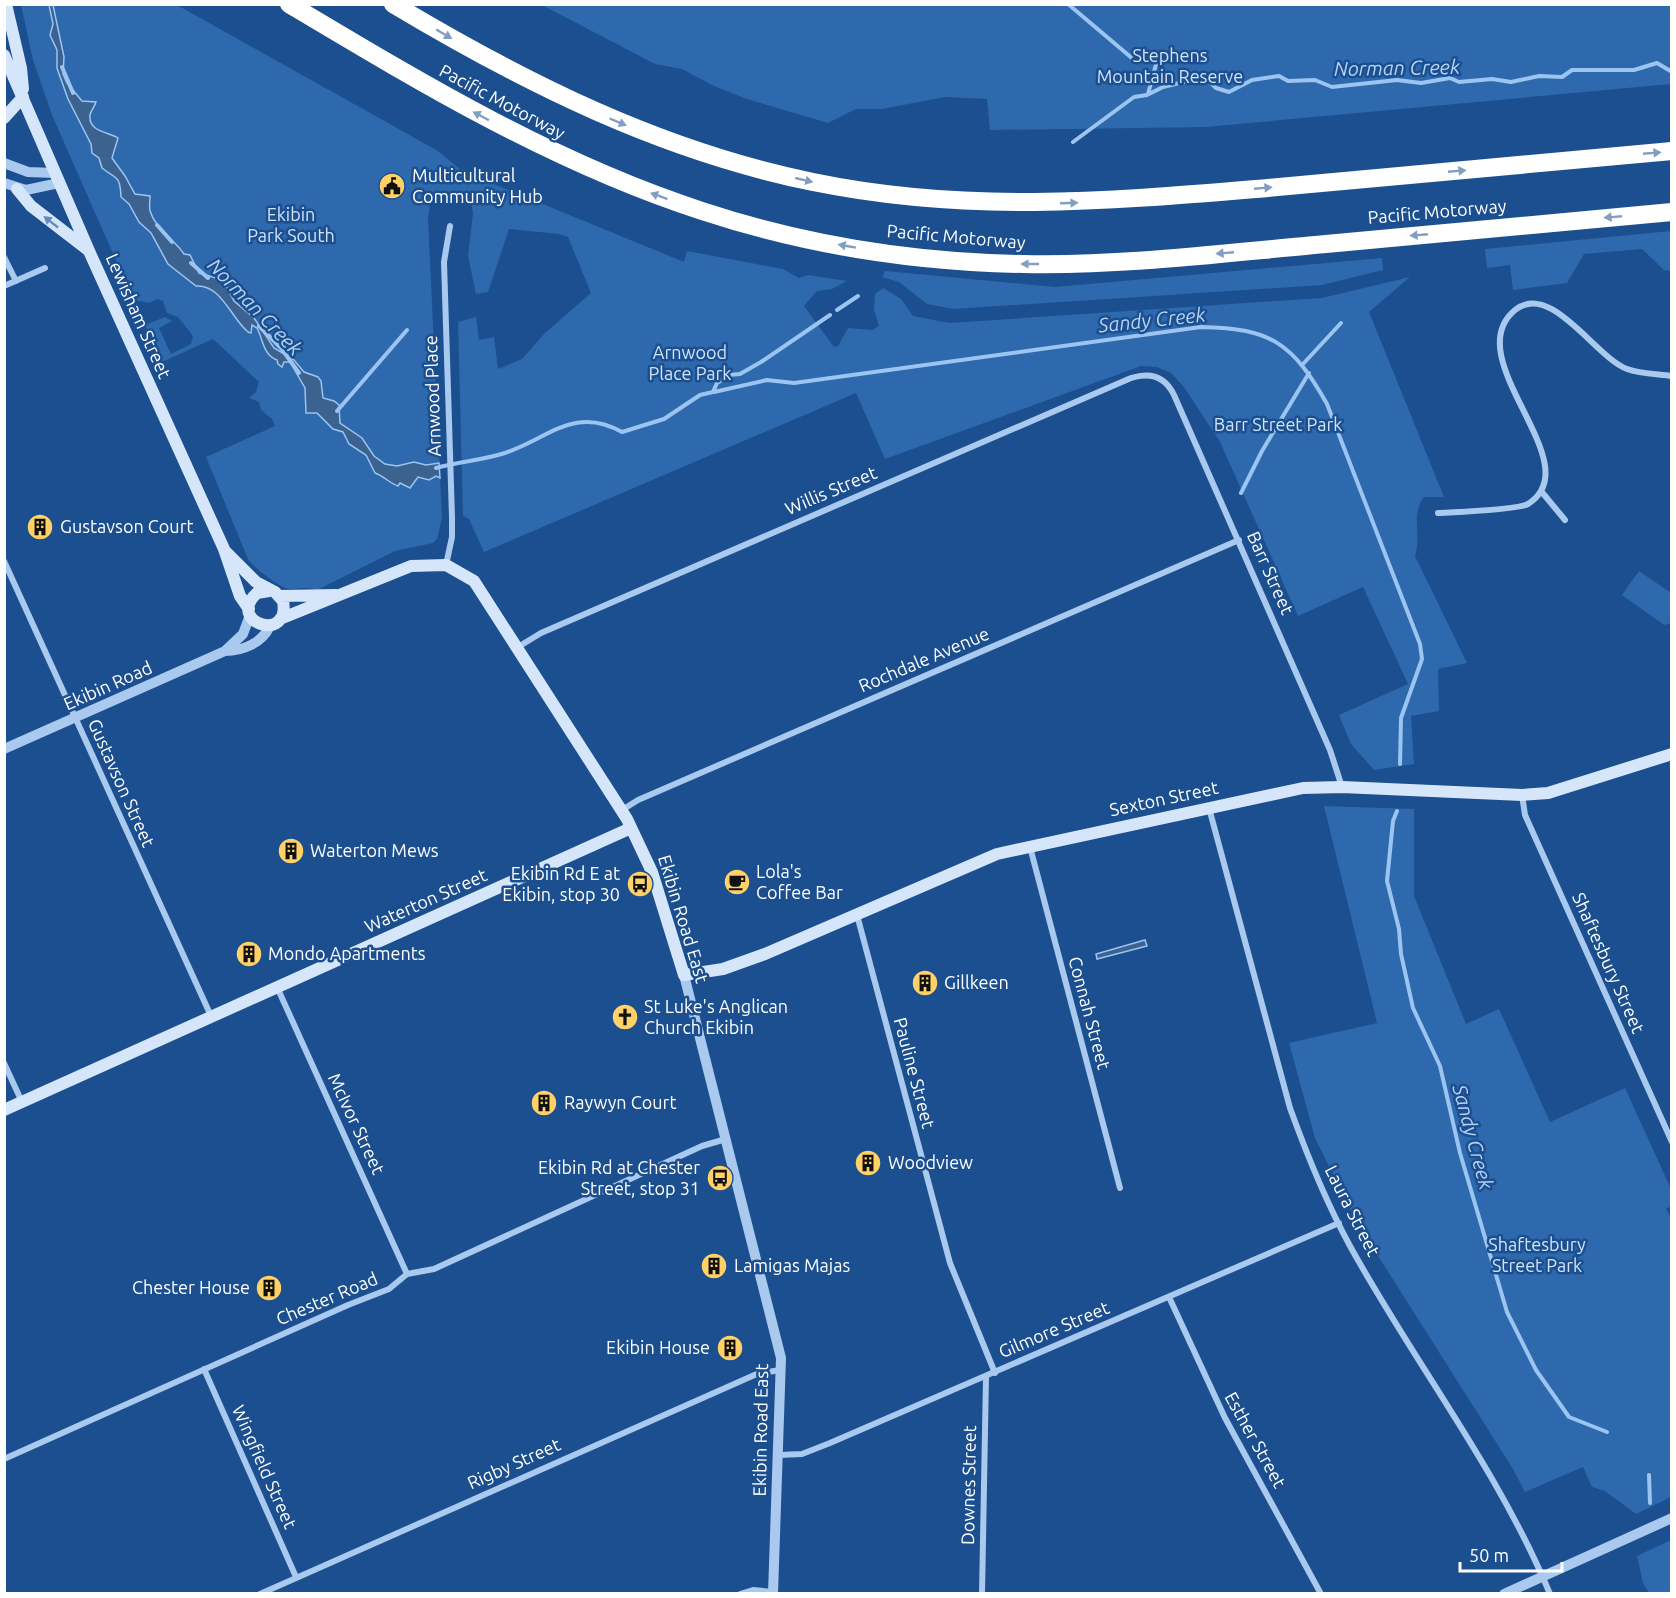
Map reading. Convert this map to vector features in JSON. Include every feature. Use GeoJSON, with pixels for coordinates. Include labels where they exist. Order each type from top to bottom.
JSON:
{"type":"FeatureCollection","features":[{"type":"Feature","properties":{"kind":"highway","name":"Pacific Motorway"},"geometry":{"type":"LineString","coordinates":[[290,4],[474,112],[613,179],[736,221],[851,247],[984,263],[1082,263],[1213,255],[1671,212]]}},
{"type":"Feature","properties":{"kind":"highway","name":"Pacific Motorway"},"geometry":{"type":"LineString","coordinates":[[393,4],[537,85],[629,127],[723,159],[773,173],[891,195],[1010,204],[1111,201],[1671,151]]}},
{"type":"Feature","properties":{"kind":"main road","name":"Lewisham Street"},"geometry":{"type":"LineString","coordinates":[[6,4],[21,68],[23,96]]}},
{"type":"Feature","properties":{"kind":"main road","name":"Lewisham Street"},"geometry":{"type":"LineString","coordinates":[[4,55],[89,251],[224,549],[237,589],[249,612]]}},
{"type":"Feature","properties":{"kind":"main road"},"geometry":{"type":"LineString","coordinates":[[4,118],[23,96]]}},
{"type":"Feature","properties":{"kind":"main road"},"geometry":{"type":"LineString","coordinates":[[17,189],[31,206],[89,251]]}},
{"type":"Feature","properties":{"kind":"main road","name":"Lewisham Street"},"geometry":{"type":"LineString","coordinates":[[224,549],[251,578],[274,593]]}},
{"type":"Feature","properties":{"kind":"main road"},"geometry":{"type":"LineString","coordinates":[[339,595],[257,593],[252,597],[249,612],[258,624],[275,622],[411,566],[446,565]]}},
{"type":"Feature","properties":{"kind":"main road","name":"Ekibin Road East"},"geometry":{"type":"LineString","coordinates":[[446,565],[478,585],[622,810],[652,872],[684,975]]}},
{"type":"Feature","properties":{"kind":"main road"},"geometry":{"type":"LineString","coordinates":[[274,593],[284,608],[275,622]]}},
{"type":"Feature","properties":{"kind":"main road","name":"Sexton Street"},"geometry":{"type":"LineString","coordinates":[[684,975],[737,964],[998,854],[1303,788],[1342,787],[1522,795],[1548,792],[1671,754]]}},
{"type":"Feature","properties":{"kind":"main road","name":"Waterton Street"},"geometry":{"type":"LineString","coordinates":[[4,1110],[632,828]]}},
{"type":"Feature","properties":{"kind":"street"},"geometry":{"type":"LineString","coordinates":[[4,163],[28,172],[57,178]]}},
{"type":"Feature","properties":{"kind":"street"},"geometry":{"type":"LineString","coordinates":[[4,183],[17,189],[34,189],[57,178]]}},
{"type":"Feature","properties":{"kind":"street","name":"Arnwood Place"},"geometry":{"type":"LineString","coordinates":[[446,565],[452,537],[444,262],[450,225]]}},
{"type":"Feature","properties":{"kind":"street"},"geometry":{"type":"LineString","coordinates":[[4,257],[16,281]]}},
{"type":"Feature","properties":{"kind":"street"},"geometry":{"type":"LineString","coordinates":[[4,286],[45,268]]}},
{"type":"Feature","properties":{"kind":"street"},"geometry":{"type":"LineString","coordinates":[[1438,513],[1527,505],[1541,491],[1547,472],[1543,454],[1501,356],[1500,336],[1504,322],[1515,310],[1525,304],[1547,304],[1626,369],[1671,376]]}},
{"type":"Feature","properties":{"kind":"street","name":"Willis Street"},"geometry":{"type":"LineString","coordinates":[[518,647],[552,628],[1131,378],[1146,374],[1159,378]]}},
{"type":"Feature","properties":{"kind":"street","name":"Barr Street"},"geometry":{"type":"LineString","coordinates":[[1159,378],[1168,385],[1174,395],[1239,540],[1334,760],[1342,787]]}},
{"type":"Feature","properties":{"kind":"street"},"geometry":{"type":"LineString","coordinates":[[1541,491],[1565,520]]}},
{"type":"Feature","properties":{"kind":"street","name":"Rochdale Avenue"},"geometry":{"type":"LineString","coordinates":[[622,810],[638,800],[1239,540]]}},
{"type":"Feature","properties":{"kind":"street","name":"Gustavson Street"},"geometry":{"type":"LineString","coordinates":[[4,561],[211,1017]]}},
{"type":"Feature","properties":{"kind":"street","name":"Ekibin Road"},"geometry":{"type":"LineString","coordinates":[[4,749],[225,651],[243,634],[249,612]]}},
{"type":"Feature","properties":{"kind":"street","name":"Ekibin Road"},"geometry":{"type":"LineString","coordinates":[[225,651],[237,651],[254,644],[275,622]]}},
{"type":"Feature","properties":{"kind":"street","name":"Shaftesbury Street"},"geometry":{"type":"LineString","coordinates":[[1522,795],[1525,815],[1671,1142]]}},
{"type":"Feature","properties":{"kind":"street","name":"Laura Street"},"geometry":{"type":"LineString","coordinates":[[1209,808],[1290,1108],[1305,1148],[1339,1223],[1372,1282],[1496,1482],[1550,1593]]}},
{"type":"Feature","properties":{"kind":"street","name":"Connah Street"},"geometry":{"type":"LineString","coordinates":[[1030,847],[1120,1188]]}},
{"type":"Feature","properties":{"kind":"street","name":"Pauline Street"},"geometry":{"type":"LineString","coordinates":[[857,915],[950,1263],[995,1373]]}},
{"type":"Feature","properties":{"kind":"street","name":"Ekibin Road East"},"geometry":{"type":"LineString","coordinates":[[684,975],[775,1326],[782,1370],[773,1593]]}},
{"type":"Feature","properties":{"kind":"street","name":"McIvor Street"},"geometry":{"type":"LineString","coordinates":[[277,987],[407,1274]]}},
{"type":"Feature","properties":{"kind":"street"},"geometry":{"type":"LineString","coordinates":[[4,1063],[22,1102]]}},
{"type":"Feature","properties":{"kind":"street","name":"Chester Road"},"geometry":{"type":"LineString","coordinates":[[4,1459],[388,1289],[407,1274],[434,1269],[495,1239],[702,1146],[726,1139]]}},
{"type":"Feature","properties":{"kind":"street","name":"Gilmore Street"},"geometry":{"type":"LineString","coordinates":[[779,1455],[802,1454],[986,1377],[1339,1223]]}},
{"type":"Feature","properties":{"kind":"street","name":"Esther Street"},"geometry":{"type":"LineString","coordinates":[[1169,1297],[1225,1418],[1321,1593]]}},
{"type":"Feature","properties":{"kind":"street","name":"Wingfield Street"},"geometry":{"type":"LineString","coordinates":[[204,1369],[296,1577]]}},
{"type":"Feature","properties":{"kind":"street","name":"Rigby Street"},"geometry":{"type":"LineString","coordinates":[[260,1593],[759,1373],[782,1370]]}},
{"type":"Feature","properties":{"kind":"street","name":"Downes Street"},"geometry":{"type":"LineString","coordinates":[[982,1593],[986,1377]]}},
{"type":"Feature","properties":{"kind":"street"},"geometry":{"type":"LineString","coordinates":[[1504,1593],[1671,1518]]}},
{"type":"Feature","properties":{"kind":"street"},"geometry":{"type":"LineString","coordinates":[[740,1593],[753,1590],[773,1593]]}},
{"type":"Feature","properties":{"kind":"green space"},"geometry":{"type":"Polygon","coordinates":[[[21,5],[177,5],[438,151],[462,171],[684,262],[687,251],[783,269],[799,278],[808,275],[847,281],[832,289],[817,291],[804,306],[834,347],[838,346],[848,328],[872,330],[879,326],[874,310],[875,294],[883,288],[901,299],[913,316],[949,323],[1322,298],[1410,277],[1369,312],[1444,497],[1424,497],[1420,504],[1415,556],[1467,663],[1438,669],[1439,711],[1411,716],[1414,764],[1374,770],[1351,744],[1339,715],[1408,684],[1363,587],[1298,616],[1220,442],[1184,387],[1171,373],[1157,367],[1141,366],[885,459],[856,393],[484,552],[469,519],[463,516],[458,322],[476,317],[479,340],[494,337],[498,369],[522,359],[545,333],[591,293],[568,237],[509,229],[488,292],[476,294],[468,256],[473,213],[471,202],[455,196],[441,198],[430,205],[428,218],[442,518],[437,539],[433,543],[395,551],[317,590],[286,588],[267,577],[248,559],[206,457],[275,426],[272,419],[261,410],[259,402],[249,398],[256,392],[259,382],[213,339],[162,362],[145,325],[165,317],[172,321],[159,328],[171,354],[191,344],[193,336],[178,317],[167,313],[163,301],[157,299],[149,303],[128,299],[119,287],[122,274],[52,115],[33,60],[21,5]]]}},
{"type":"Feature","properties":{"kind":"green space","name":"Stephens Mountain Reserve"},"geometry":{"type":"Polygon","coordinates":[[[542,5],[1671,5],[1671,84],[1206,127],[990,130],[987,99],[945,97],[882,109],[856,109],[828,123],[747,99],[714,86],[682,69],[655,64],[542,5]]]}},
{"type":"Feature","properties":{"kind":"green space"},"geometry":{"type":"Polygon","coordinates":[[[1671,231],[1671,271],[1664,270],[1642,249],[1584,254],[1567,283],[1513,290],[1510,265],[1487,268],[1485,249],[1671,231]]]}},
{"type":"Feature","properties":{"kind":"green space"},"geometry":{"type":"Polygon","coordinates":[[[1382,258],[1383,270],[1322,285],[953,309],[927,304],[899,282],[882,277],[885,271],[1055,287],[1382,258]]]}},
{"type":"Feature","properties":{"kind":"green space"},"geometry":{"type":"Polygon","coordinates":[[[1639,571],[1671,593],[1671,623],[1664,625],[1622,595],[1639,571]]]}},
{"type":"Feature","properties":{"kind":"green space","name":"Shaftesbury Street Park"},"geometry":{"type":"Polygon","coordinates":[[[1324,806],[1414,809],[1414,896],[1466,1024],[1499,1009],[1550,1122],[1625,1088],[1671,1189],[1671,1206],[1666,1209],[1672,1220],[1671,1497],[1636,1514],[1605,1491],[1592,1487],[1583,1467],[1525,1492],[1513,1469],[1356,1221],[1315,1138],[1289,1043],[1377,1023],[1324,806]]]}},
{"type":"Feature","properties":{"kind":"green space"},"geometry":{"type":"Polygon","coordinates":[[[1671,1540],[1671,1593],[1649,1593],[1643,1583],[1637,1556],[1671,1540]]]}},
{"type":"Feature","properties":{"kind":"shaded area"},"geometry":{"type":"Polygon","coordinates":[[[49,5],[53,5],[64,57],[63,74],[67,83],[82,101],[96,102],[90,115],[92,125],[118,138],[112,158],[135,194],[150,196],[150,211],[161,229],[184,254],[190,255],[199,273],[223,280],[234,301],[254,318],[274,348],[294,360],[304,372],[318,377],[321,381],[323,398],[339,405],[340,423],[362,438],[374,456],[385,464],[397,466],[414,462],[426,465],[439,463],[440,478],[436,476],[429,480],[418,477],[410,488],[400,483],[398,486],[395,485],[375,473],[366,455],[349,444],[343,432],[333,429],[317,413],[306,413],[305,388],[290,362],[284,362],[282,367],[277,360],[272,358],[257,328],[252,325],[251,333],[248,332],[212,290],[196,286],[168,264],[151,233],[139,222],[129,204],[121,197],[119,181],[102,168],[99,158],[92,153],[91,144],[68,99],[57,68],[57,50],[50,35],[53,24],[49,5]]]}},
{"type":"Feature","properties":{"kind":"shaded area"},"geometry":{"type":"Polygon","coordinates":[[[1145,940],[1147,946],[1097,959],[1096,954],[1145,940]]]}},
{"type":"Feature","properties":{"kind":"waterway"},"geometry":{"type":"LineString","coordinates":[[1068,4],[1133,59]]}},
{"type":"Feature","properties":{"kind":"waterway"},"geometry":{"type":"LineString","coordinates":[[1148,94],[1158,57]]}},
{"type":"Feature","properties":{"kind":"waterway","name":"Norman Creek"},"geometry":{"type":"LineString","coordinates":[[1073,142],[1134,97],[1204,77],[1216,88],[1229,92],[1252,80],[1279,76],[1288,81],[1315,80],[1332,87],[1397,80],[1421,83],[1450,78],[1459,82],[1492,79],[1511,82],[1539,76],[1562,77],[1572,70],[1634,70],[1657,63],[1672,72]]}},
{"type":"Feature","properties":{"kind":"waterway","name":"Norman Creek"},"geometry":{"type":"LineString","coordinates":[[62,67],[73,93]]}},
{"type":"Feature","properties":{"kind":"waterway","name":"Norman Creek"},"geometry":{"type":"LineString","coordinates":[[157,225],[172,242]]}},
{"type":"Feature","properties":{"kind":"waterway","name":"Norman Creek"},"geometry":{"type":"LineString","coordinates":[[191,263],[208,278]]}},
{"type":"Feature","properties":{"kind":"waterway","name":"Norman Creek"},"geometry":{"type":"LineString","coordinates":[[837,310],[858,296]]}},
{"type":"Feature","properties":{"kind":"waterway","name":"Norman Creek"},"geometry":{"type":"LineString","coordinates":[[436,468],[505,453],[575,423],[590,422],[622,432],[664,419],[700,395],[713,392],[717,383],[729,375],[740,374],[761,362],[830,315]]}},
{"type":"Feature","properties":{"kind":"waterway"},"geometry":{"type":"LineString","coordinates":[[1303,364],[1341,323]]}},
{"type":"Feature","properties":{"kind":"waterway","name":"Norman Creek"},"geometry":{"type":"LineString","coordinates":[[259,326],[281,348],[299,373]]}},
{"type":"Feature","properties":{"kind":"waterway","name":"Sandy Creek"},"geometry":{"type":"LineString","coordinates":[[714,392],[767,380],[794,383],[1201,327],[1246,331],[1278,343],[1303,367],[1327,404],[1420,644],[1422,659],[1401,718],[1400,764]]}},
{"type":"Feature","properties":{"kind":"waterway"},"geometry":{"type":"LineString","coordinates":[[337,411],[407,330]]}},
{"type":"Feature","properties":{"kind":"waterway"},"geometry":{"type":"LineString","coordinates":[[1241,493],[1262,451],[1309,373]]}},
{"type":"Feature","properties":{"kind":"waterway","name":"Sandy Creek"},"geometry":{"type":"LineString","coordinates":[[1397,811],[1393,821],[1387,881],[1399,929],[1401,954],[1413,1008],[1440,1066],[1460,1153],[1507,1312],[1536,1370],[1569,1417],[1607,1432]]}},
{"type":"Feature","properties":{"kind":"waterway","name":"Sandy Creek"},"geometry":{"type":"LineString","coordinates":[[1649,1475],[1650,1503]]}},
{"type":"Feature","properties":{"kind":"place","name":"Multicultural Community Hub"},"geometry":{"type":"Point","coordinates":[392,186]}},
{"type":"Feature","properties":{"kind":"place","name":"Gustavson Court"},"geometry":{"type":"Point","coordinates":[40,527]}},
{"type":"Feature","properties":{"kind":"place","name":"Waterton Mews"},"geometry":{"type":"Point","coordinates":[291,851]}},
{"type":"Feature","properties":{"kind":"place","name":"Lola's Coffee Bar"},"geometry":{"type":"Point","coordinates":[737,882]}},
{"type":"Feature","properties":{"kind":"place","name":"Ekibin Rd E at Ekibin, stop 30"},"geometry":{"type":"Point","coordinates":[640,884]}},
{"type":"Feature","properties":{"kind":"place","name":"Mondo Apartments"},"geometry":{"type":"Point","coordinates":[249,954]}},
{"type":"Feature","properties":{"kind":"place","name":"Gillkeen"},"geometry":{"type":"Point","coordinates":[925,983]}},
{"type":"Feature","properties":{"kind":"place","name":"St Luke's Anglican Church Ekibin"},"geometry":{"type":"Point","coordinates":[625,1017]}},
{"type":"Feature","properties":{"kind":"place","name":"Raywyn Court"},"geometry":{"type":"Point","coordinates":[544,1103]}},
{"type":"Feature","properties":{"kind":"place","name":"Woodview"},"geometry":{"type":"Point","coordinates":[868,1163]}},
{"type":"Feature","properties":{"kind":"place","name":"Ekibin Rd at Chester Street, stop 31"},"geometry":{"type":"Point","coordinates":[720,1178]}},
{"type":"Feature","properties":{"kind":"place","name":"Lamigas Majas"},"geometry":{"type":"Point","coordinates":[714,1266]}},
{"type":"Feature","properties":{"kind":"place","name":"Chester House"},"geometry":{"type":"Point","coordinates":[269,1288]}},
{"type":"Feature","properties":{"kind":"place","name":"Ekibin House"},"geometry":{"type":"Point","coordinates":[730,1348]}},
{"type":"Feature","properties":{"kind":"park label","name":"Ekibin Park South"},"geometry":{"type":"Point","coordinates":[291,225]}},
{"type":"Feature","properties":{"kind":"park label","name":"Arnwood Place Park"},"geometry":{"type":"Point","coordinates":[690,364]}},
{"type":"Feature","properties":{"kind":"park label","name":"Barr Street Park"},"geometry":{"type":"Point","coordinates":[1278,425]}}]}
